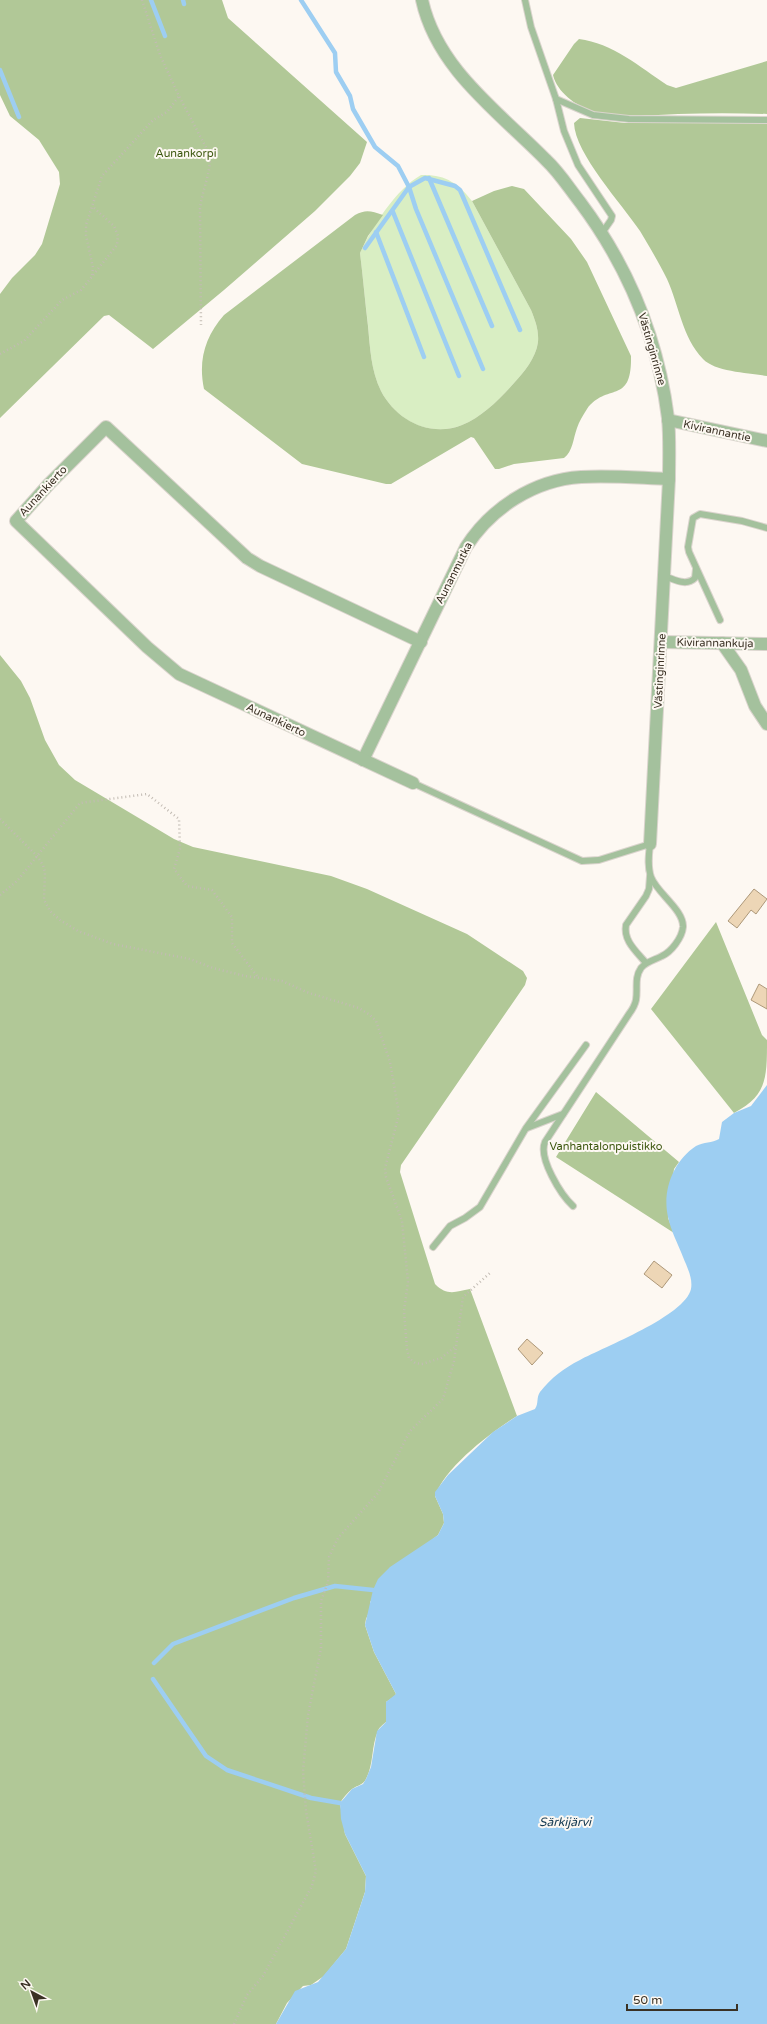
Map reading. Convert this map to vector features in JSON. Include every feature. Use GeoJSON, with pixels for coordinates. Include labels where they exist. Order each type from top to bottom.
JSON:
{"type":"FeatureCollection","features":[{"type":"Feature","properties":{"kind":"street","name":"Västinginrinne"},"geometry":{"type":"LineString","coordinates":[[422,0],[434,32],[448,59],[464,81],[548,161],[602,232],[621,264],[641,310],[660,370],[668,420],[669,479],[662,642],[650,844]]}},
{"type":"Feature","properties":{"kind":"street","name":"Kivirannantie"},"geometry":{"type":"LineString","coordinates":[[668,420],[767,441]]}},
{"type":"Feature","properties":{"kind":"street","name":"Aunankierto"},"geometry":{"type":"LineString","coordinates":[[413,783],[180,674],[147,647],[16,521],[49,484],[106,427],[247,558],[260,566],[421,642]]}},
{"type":"Feature","properties":{"kind":"street","name":"Aunanmutka"},"geometry":{"type":"LineString","coordinates":[[363,760],[466,547],[475,532],[488,519],[526,491],[543,485],[581,477],[669,479]]}},
{"type":"Feature","properties":{"kind":"street","name":"Kivirannankuja"},"geometry":{"type":"LineString","coordinates":[[662,642],[767,644]]}},
{"type":"Feature","properties":{"kind":"street"},"geometry":{"type":"LineString","coordinates":[[722,644],[741,670],[755,706],[767,724]]}},
{"type":"Feature","properties":{"kind":"lane"},"geometry":{"type":"LineString","coordinates":[[525,0],[531,27],[556,99],[564,131],[578,166],[612,216],[611,220],[602,232]]}},
{"type":"Feature","properties":{"kind":"lane"},"geometry":{"type":"LineString","coordinates":[[556,99],[594,115],[628,119],[767,120]]}},
{"type":"Feature","properties":{"kind":"lane"},"geometry":{"type":"LineString","coordinates":[[720,620],[688,547],[692,522],[696,515],[700,514],[742,521],[767,528]]}},
{"type":"Feature","properties":{"kind":"lane"},"geometry":{"type":"LineString","coordinates":[[664,576],[684,583],[688,582],[695,578],[696,568]]}},
{"type":"Feature","properties":{"kind":"lane"},"geometry":{"type":"LineString","coordinates":[[413,783],[582,861],[600,860],[650,844],[648,864],[650,876],[649,889],[626,925],[625,931],[630,942],[646,963]]}},
{"type":"Feature","properties":{"kind":"lane"},"geometry":{"type":"LineString","coordinates":[[573,1206],[564,1197],[552,1178],[543,1148],[545,1142],[629,1014],[636,999],[637,976],[646,963],[669,952],[678,940],[683,926],[679,914],[654,884],[650,876]]}},
{"type":"Feature","properties":{"kind":"lane"},"geometry":{"type":"LineString","coordinates":[[433,1248],[450,1226],[471,1215],[480,1207],[526,1128],[586,1045]]}},
{"type":"Feature","properties":{"kind":"lane"},"geometry":{"type":"LineString","coordinates":[[526,1128],[563,1114]]}},
{"type":"Feature","properties":{"kind":"path"},"geometry":{"type":"LineString","coordinates":[[142,0],[160,55],[179,96],[210,154],[210,162],[201,195],[200,209],[201,325]]}},
{"type":"Feature","properties":{"kind":"path"},"geometry":{"type":"LineString","coordinates":[[92,275],[93,268],[86,235],[86,225],[102,176],[153,120],[167,112],[179,96]]}},
{"type":"Feature","properties":{"kind":"path"},"geometry":{"type":"LineString","coordinates":[[0,354],[24,341],[62,300],[80,290],[114,250],[119,239],[114,226],[92,206]]}},
{"type":"Feature","properties":{"kind":"path"},"geometry":{"type":"LineString","coordinates":[[0,895],[17,881],[80,803],[147,794],[179,819],[180,849],[174,869],[187,886],[212,890],[232,917],[232,942],[257,976]]}},
{"type":"Feature","properties":{"kind":"path"},"geometry":{"type":"LineString","coordinates":[[0,819],[43,864],[45,872],[44,900],[50,911],[78,932],[113,944],[190,959],[213,968],[245,976],[257,976],[282,981],[309,993],[359,1008],[376,1021],[390,1062],[399,1114],[385,1168],[386,1177],[402,1221],[408,1282],[404,1311],[409,1358],[415,1363],[422,1364],[441,1358],[456,1346]]}},
{"type":"Feature","properties":{"kind":"path"},"geometry":{"type":"LineString","coordinates":[[234,2024],[247,1995],[263,1976],[312,1886],[316,1871],[306,1811],[306,1792],[303,1771],[308,1715],[321,1648],[321,1601],[328,1582],[329,1557],[338,1538],[378,1493],[410,1431],[443,1399],[456,1346],[463,1296],[490,1273]]}},
{"type":"Feature","properties":{"kind":"green space","name":"Aunankorpi"},"geometry":{"type":"Polygon","coordinates":[[[0,0],[222,0],[228,18],[367,142],[360,163],[350,176],[315,211],[153,349],[109,315],[104,316],[0,418],[0,294],[12,278],[35,255],[42,244],[60,184],[59,172],[39,140],[10,116],[0,95],[0,0]]]}},
{"type":"Feature","properties":{"kind":"green space"},"geometry":{"type":"Polygon","coordinates":[[[579,39],[603,45],[625,57],[667,85],[676,88],[767,61],[767,114],[711,113],[611,115],[586,109],[568,98],[563,93],[553,75],[579,39]]]}},
{"type":"Feature","properties":{"kind":"green space"},"geometry":{"type":"Polygon","coordinates":[[[580,118],[625,123],[767,122],[767,376],[716,367],[703,359],[696,350],[690,341],[667,279],[654,255],[640,231],[591,164],[582,149],[576,135],[574,123],[580,118]]]}},
{"type":"Feature","properties":{"kind":"green space"},"geometry":{"type":"Polygon","coordinates":[[[421,175],[437,176],[450,181],[462,189],[472,201],[531,310],[538,333],[538,342],[535,354],[509,389],[477,417],[462,425],[450,428],[426,428],[415,424],[395,410],[381,391],[375,375],[370,350],[360,253],[371,232],[394,199],[412,181],[421,175]]]}},
{"type":"Feature","properties":{"kind":"green space"},"geometry":{"type":"Polygon","coordinates":[[[512,186],[524,189],[571,239],[587,262],[631,356],[630,372],[627,382],[623,388],[602,396],[587,409],[581,418],[571,448],[564,458],[514,464],[495,469],[474,438],[471,437],[391,484],[386,484],[302,464],[204,389],[202,368],[205,349],[217,323],[224,315],[355,215],[369,211],[383,215],[368,236],[360,253],[372,359],[375,375],[381,391],[395,410],[415,424],[426,428],[450,428],[462,425],[477,417],[497,401],[522,374],[535,354],[538,342],[537,329],[531,310],[472,201],[494,191],[512,186]]]}},
{"type":"Feature","properties":{"kind":"green space"},"geometry":{"type":"Polygon","coordinates":[[[0,655],[21,681],[30,698],[45,740],[59,765],[75,780],[174,839],[193,847],[331,876],[367,889],[467,934],[523,971],[527,978],[525,985],[401,1165],[400,1172],[435,1284],[447,1292],[470,1289],[517,1416],[470,1451],[448,1474],[440,1485],[435,1496],[443,1514],[444,1523],[438,1535],[423,1547],[370,1602],[370,1610],[365,1625],[374,1652],[396,1694],[386,1702],[386,1722],[379,1728],[374,1743],[369,1773],[365,1781],[350,1791],[340,1803],[345,1834],[366,1876],[365,1892],[346,1949],[324,1976],[311,1985],[303,1986],[287,2003],[276,2024],[0,2024],[0,655]]]}},
{"type":"Feature","properties":{"kind":"green space"},"geometry":{"type":"Polygon","coordinates":[[[716,922],[762,1035],[767,1040],[766,1065],[763,1084],[753,1100],[745,1107],[734,1113],[651,1009],[716,922]]]}},
{"type":"Feature","properties":{"kind":"green space","name":"Vanhantalonpuistikko"},"geometry":{"type":"Polygon","coordinates":[[[596,1092],[679,1162],[674,1169],[668,1218],[674,1233],[556,1157],[596,1092]]]}},
{"type":"Feature","properties":{"kind":"water","name":"Särkijärvi"},"geometry":{"type":"Polygon","coordinates":[[[767,1085],[767,2024],[276,2024],[295,1991],[318,1982],[346,1949],[365,1892],[366,1876],[345,1834],[341,1819],[340,1803],[352,1789],[363,1784],[366,1779],[371,1767],[377,1731],[386,1722],[386,1702],[396,1694],[374,1652],[365,1625],[373,1590],[378,1579],[390,1567],[438,1535],[444,1523],[443,1514],[435,1496],[435,1492],[448,1475],[493,1432],[517,1416],[535,1409],[540,1392],[563,1370],[660,1320],[674,1310],[685,1299],[691,1289],[691,1285],[688,1269],[668,1217],[667,1197],[671,1177],[675,1168],[688,1152],[696,1146],[719,1139],[722,1122],[734,1113],[751,1106],[767,1085]]]}},
{"type":"Feature","properties":{"kind":"building"},"geometry":{"type":"Polygon","coordinates":[[[754,889],[767,899],[756,914],[751,910],[737,928],[728,921],[754,889]]]}},
{"type":"Feature","properties":{"kind":"building"},"geometry":{"type":"Polygon","coordinates":[[[759,984],[767,989],[767,1009],[751,1000],[759,984]]]}},
{"type":"Feature","properties":{"kind":"building"},"geometry":{"type":"Polygon","coordinates":[[[654,1261],[672,1275],[662,1288],[644,1274],[654,1261]]]}},
{"type":"Feature","properties":{"kind":"building"},"geometry":{"type":"Polygon","coordinates":[[[527,1339],[543,1353],[532,1365],[518,1349],[527,1339]]]}},
{"type":"Feature","properties":{"kind":"waterway"},"geometry":{"type":"LineString","coordinates":[[151,0],[165,36]]}},
{"type":"Feature","properties":{"kind":"waterway"},"geometry":{"type":"LineString","coordinates":[[183,0],[184,4]]}},
{"type":"Feature","properties":{"kind":"waterway"},"geometry":{"type":"LineString","coordinates":[[301,0],[335,53],[336,72],[350,96],[353,109],[375,147],[398,166],[409,187],[416,209],[483,369]]}},
{"type":"Feature","properties":{"kind":"waterway"},"geometry":{"type":"LineString","coordinates":[[0,70],[19,117]]}},
{"type":"Feature","properties":{"kind":"waterway"},"geometry":{"type":"LineString","coordinates":[[365,248],[409,187],[425,178],[455,186],[460,190],[520,330]]}},
{"type":"Feature","properties":{"kind":"waterway"},"geometry":{"type":"LineString","coordinates":[[429,178],[492,326]]}},
{"type":"Feature","properties":{"kind":"waterway"},"geometry":{"type":"LineString","coordinates":[[393,212],[459,376]]}},
{"type":"Feature","properties":{"kind":"waterway"},"geometry":{"type":"LineString","coordinates":[[376,232],[424,357]]}},
{"type":"Feature","properties":{"kind":"waterway"},"geometry":{"type":"LineString","coordinates":[[154,1663],[173,1644],[294,1598],[335,1586],[373,1590]]}},
{"type":"Feature","properties":{"kind":"waterway"},"geometry":{"type":"LineString","coordinates":[[153,1679],[206,1756],[227,1770],[311,1798],[340,1803]]}}]}
